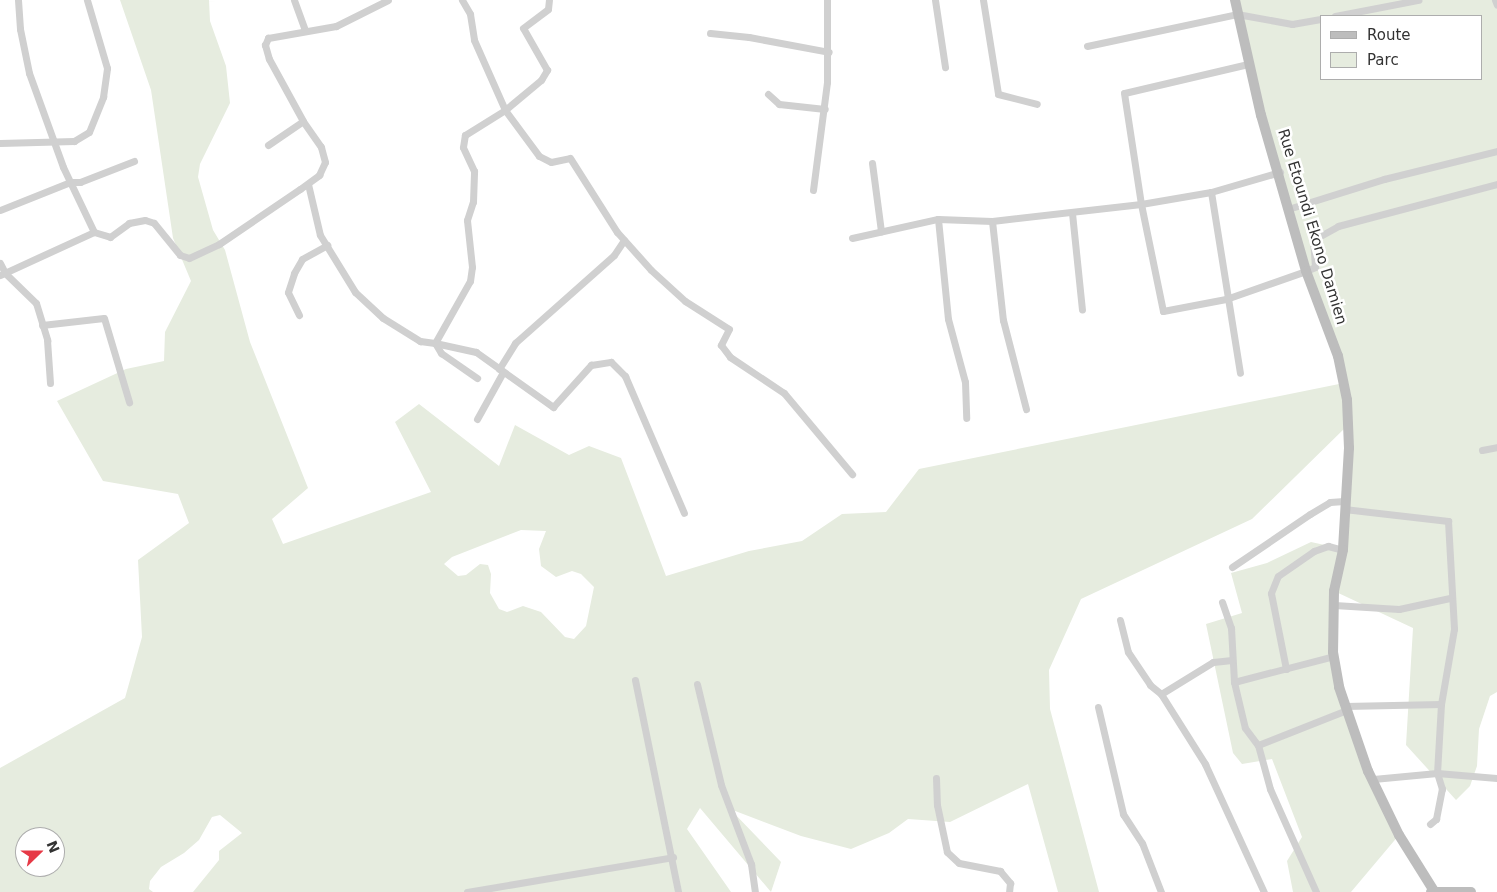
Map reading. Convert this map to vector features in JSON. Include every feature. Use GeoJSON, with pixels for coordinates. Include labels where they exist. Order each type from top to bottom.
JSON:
{"type":"FeatureCollection","features":[{"type":"Feature","properties":{"kind":"street"},"geometry":{"type":"LineString","coordinates":[[18,0],[20,29],[29,73],[53,142],[94,232]]}},
{"type":"Feature","properties":{"kind":"street"},"geometry":{"type":"LineString","coordinates":[[0,143],[74,141],[89,132],[103,97],[107,68],[88,0]]}},
{"type":"Feature","properties":{"kind":"street"},"geometry":{"type":"LineString","coordinates":[[294,0],[305,31]]}},
{"type":"Feature","properties":{"kind":"street"},"geometry":{"type":"LineString","coordinates":[[2,274],[94,232],[110,237],[129,223],[145,220],[154,223],[180,255],[189,258],[219,244],[308,184],[319,176],[325,162],[321,147],[303,121],[269,59],[265,45],[268,38],[336,26],[388,0]]}},
{"type":"Feature","properties":{"kind":"street"},"geometry":{"type":"LineString","coordinates":[[462,0],[470,14],[474,40],[505,110],[539,156],[551,162],[570,158],[579,168],[591,195],[624,240],[651,270],[685,300],[729,329],[721,345],[730,357],[784,392],[852,474]]}},
{"type":"Feature","properties":{"kind":"street"},"geometry":{"type":"LineString","coordinates":[[434,343],[470,281],[472,267],[468,220],[473,202],[474,171],[463,147],[465,135],[505,110],[541,80],[547,70],[523,28],[548,9],[549,0]]}},
{"type":"Feature","properties":{"kind":"street"},"geometry":{"type":"LineString","coordinates":[[813,190],[825,110],[829,52],[826,0]]}},
{"type":"Feature","properties":{"kind":"street"},"geometry":{"type":"LineString","coordinates":[[935,0],[945,67]]}},
{"type":"Feature","properties":{"kind":"street"},"geometry":{"type":"LineString","coordinates":[[983,0],[998,94],[1037,104]]}},
{"type":"Feature","properties":{"kind":"street","name":"Rue Etoundi Ekono Damien"},"geometry":{"type":"LineString","coordinates":[[1235,0],[1248,64],[1280,172],[1288,210],[1306,271],[1338,356],[1344,383],[1349,448],[1344,505],[1343,550],[1334,605],[1334,656],[1346,708],[1374,778],[1400,835],[1432,892]]}},
{"type":"Feature","properties":{"kind":"street"},"geometry":{"type":"LineString","coordinates":[[1340,15],[1418,0]]}},
{"type":"Feature","properties":{"kind":"street"},"geometry":{"type":"LineString","coordinates":[[1495,0],[1497,5]]}},
{"type":"Feature","properties":{"kind":"street"},"geometry":{"type":"LineString","coordinates":[[1087,46],[1237,14],[1292,24],[1320,19]]}},
{"type":"Feature","properties":{"kind":"street"},"geometry":{"type":"LineString","coordinates":[[710,33],[749,37],[829,52]]}},
{"type":"Feature","properties":{"kind":"street"},"geometry":{"type":"LineString","coordinates":[[1248,64],[1124,93],[1140,204],[1163,311],[1226,300],[1306,271],[1315,266],[1313,240],[1338,226],[1497,184]]}},
{"type":"Feature","properties":{"kind":"street"},"geometry":{"type":"LineString","coordinates":[[768,94],[779,104],[825,110]]}},
{"type":"Feature","properties":{"kind":"street"},"geometry":{"type":"LineString","coordinates":[[268,145],[303,121]]}},
{"type":"Feature","properties":{"kind":"street"},"geometry":{"type":"LineString","coordinates":[[1288,210],[1384,179],[1497,151]]}},
{"type":"Feature","properties":{"kind":"street"},"geometry":{"type":"LineString","coordinates":[[0,210],[70,182],[80,182],[134,161]]}},
{"type":"Feature","properties":{"kind":"street"},"geometry":{"type":"LineString","coordinates":[[872,163],[881,231]]}},
{"type":"Feature","properties":{"kind":"street"},"geometry":{"type":"LineString","coordinates":[[852,238],[938,219],[992,221],[1140,204],[1211,192],[1280,172]]}},
{"type":"Feature","properties":{"kind":"street"},"geometry":{"type":"LineString","coordinates":[[308,184],[309,198],[320,234],[355,292],[371,308],[420,341],[476,352],[553,407],[591,365],[611,362],[625,376],[684,513]]}},
{"type":"Feature","properties":{"kind":"street"},"geometry":{"type":"LineString","coordinates":[[1211,192],[1226,300],[1240,373]]}},
{"type":"Feature","properties":{"kind":"street"},"geometry":{"type":"LineString","coordinates":[[293,194],[309,198]]}},
{"type":"Feature","properties":{"kind":"street"},"geometry":{"type":"LineString","coordinates":[[1072,213],[1082,309]]}},
{"type":"Feature","properties":{"kind":"street"},"geometry":{"type":"LineString","coordinates":[[938,219],[948,319],[965,382],[966,418]]}},
{"type":"Feature","properties":{"kind":"street"},"geometry":{"type":"LineString","coordinates":[[992,221],[1003,320],[1026,409]]}},
{"type":"Feature","properties":{"kind":"street"},"geometry":{"type":"LineString","coordinates":[[477,419],[515,343],[614,254],[624,240]]}},
{"type":"Feature","properties":{"kind":"street"},"geometry":{"type":"LineString","coordinates":[[300,315],[288,292],[294,273],[302,260],[327,245]]}},
{"type":"Feature","properties":{"kind":"street"},"geometry":{"type":"LineString","coordinates":[[0,262],[2,274],[36,302],[50,366],[50,383]]}},
{"type":"Feature","properties":{"kind":"street"},"geometry":{"type":"LineString","coordinates":[[42,325],[104,318],[129,402]]}},
{"type":"Feature","properties":{"kind":"street"},"geometry":{"type":"LineString","coordinates":[[434,343],[441,353],[477,378]]}},
{"type":"Feature","properties":{"kind":"street"},"geometry":{"type":"LineString","coordinates":[[1482,450],[1497,447]]}},
{"type":"Feature","properties":{"kind":"street"},"geometry":{"type":"LineString","coordinates":[[1232,566],[1330,502],[1448,521],[1450,598],[1454,629],[1441,704],[1437,773],[1442,789],[1436,819],[1430,824]]}},
{"type":"Feature","properties":{"kind":"street"},"geometry":{"type":"LineString","coordinates":[[1286,669],[1270,594],[1278,576],[1314,551],[1328,546],[1343,550]]}},
{"type":"Feature","properties":{"kind":"street"},"geometry":{"type":"LineString","coordinates":[[1334,605],[1399,609],[1450,598]]}},
{"type":"Feature","properties":{"kind":"street"},"geometry":{"type":"LineString","coordinates":[[1222,602],[1231,628],[1234,682],[1245,728],[1258,745],[1270,789],[1316,892]]}},
{"type":"Feature","properties":{"kind":"street"},"geometry":{"type":"LineString","coordinates":[[1120,620],[1128,652],[1150,685],[1161,694],[1205,764],[1264,892]]}},
{"type":"Feature","properties":{"kind":"street"},"geometry":{"type":"LineString","coordinates":[[1234,682],[1334,656]]}},
{"type":"Feature","properties":{"kind":"street"},"geometry":{"type":"LineString","coordinates":[[1161,694],[1213,662],[1232,660]]}},
{"type":"Feature","properties":{"kind":"street"},"geometry":{"type":"LineString","coordinates":[[635,680],[673,856],[678,892]]}},
{"type":"Feature","properties":{"kind":"street"},"geometry":{"type":"LineString","coordinates":[[696,684],[721,785],[751,864],[756,892]]}},
{"type":"Feature","properties":{"kind":"street"},"geometry":{"type":"LineString","coordinates":[[1258,745],[1346,708],[1441,704]]}},
{"type":"Feature","properties":{"kind":"street"},"geometry":{"type":"LineString","coordinates":[[1098,708],[1123,814],[1142,843],[1161,892]]}},
{"type":"Feature","properties":{"kind":"street"},"geometry":{"type":"LineString","coordinates":[[1374,778],[1437,773],[1497,778]]}},
{"type":"Feature","properties":{"kind":"street"},"geometry":{"type":"LineString","coordinates":[[936,778],[937,804],[947,852],[959,863],[1000,871],[1010,883],[1009,892]]}},
{"type":"Feature","properties":{"kind":"street"},"geometry":{"type":"LineString","coordinates":[[466,892],[673,856]]}},
{"type":"Feature","properties":{"kind":"street"},"geometry":{"type":"LineString","coordinates":[[1432,892],[1470,892]]}},
{"type":"Feature","properties":{"kind":"green space"},"geometry":{"type":"Polygon","coordinates":[[[120,0],[209,0],[210,21],[226,66],[230,103],[200,164],[198,177],[213,230],[225,250],[250,342],[308,488],[272,519],[283,544],[431,492],[395,422],[419,404],[499,466],[515,425],[569,455],[589,446],[621,458],[666,576],[749,551],[802,541],[842,514],[886,512],[919,469],[1344,383],[1306,271],[1236,0],[1497,0],[1497,692],[1490,696],[1479,729],[1477,766],[1470,786],[1456,800],[1406,745],[1413,628],[1334,591],[1339,687],[1399,835],[1351,892],[1293,892],[1287,861],[1302,837],[1272,759],[1242,764],[1233,753],[1206,624],[1242,613],[1231,573],[1267,563],[1311,542],[1343,549],[1347,426],[1252,519],[1081,599],[1049,670],[1050,709],[1099,892],[1058,892],[1028,784],[950,822],[908,819],[889,833],[851,849],[801,836],[730,809],[781,862],[771,892],[700,808],[687,829],[731,892],[193,892],[219,860],[219,851],[242,833],[220,815],[212,817],[199,840],[184,853],[161,867],[150,881],[149,889],[153,892],[0,892],[0,768],[125,698],[142,637],[138,560],[189,523],[178,494],[103,481],[57,401],[126,369],[164,361],[165,332],[191,281],[173,238],[151,90],[120,0]],[[521,530],[452,557],[444,564],[458,576],[466,575],[480,564],[488,565],[491,574],[490,593],[499,609],[507,612],[523,606],[541,612],[565,637],[574,639],[586,626],[594,587],[581,574],[572,571],[556,577],[541,566],[539,549],[546,531],[521,530]]]}}]}
